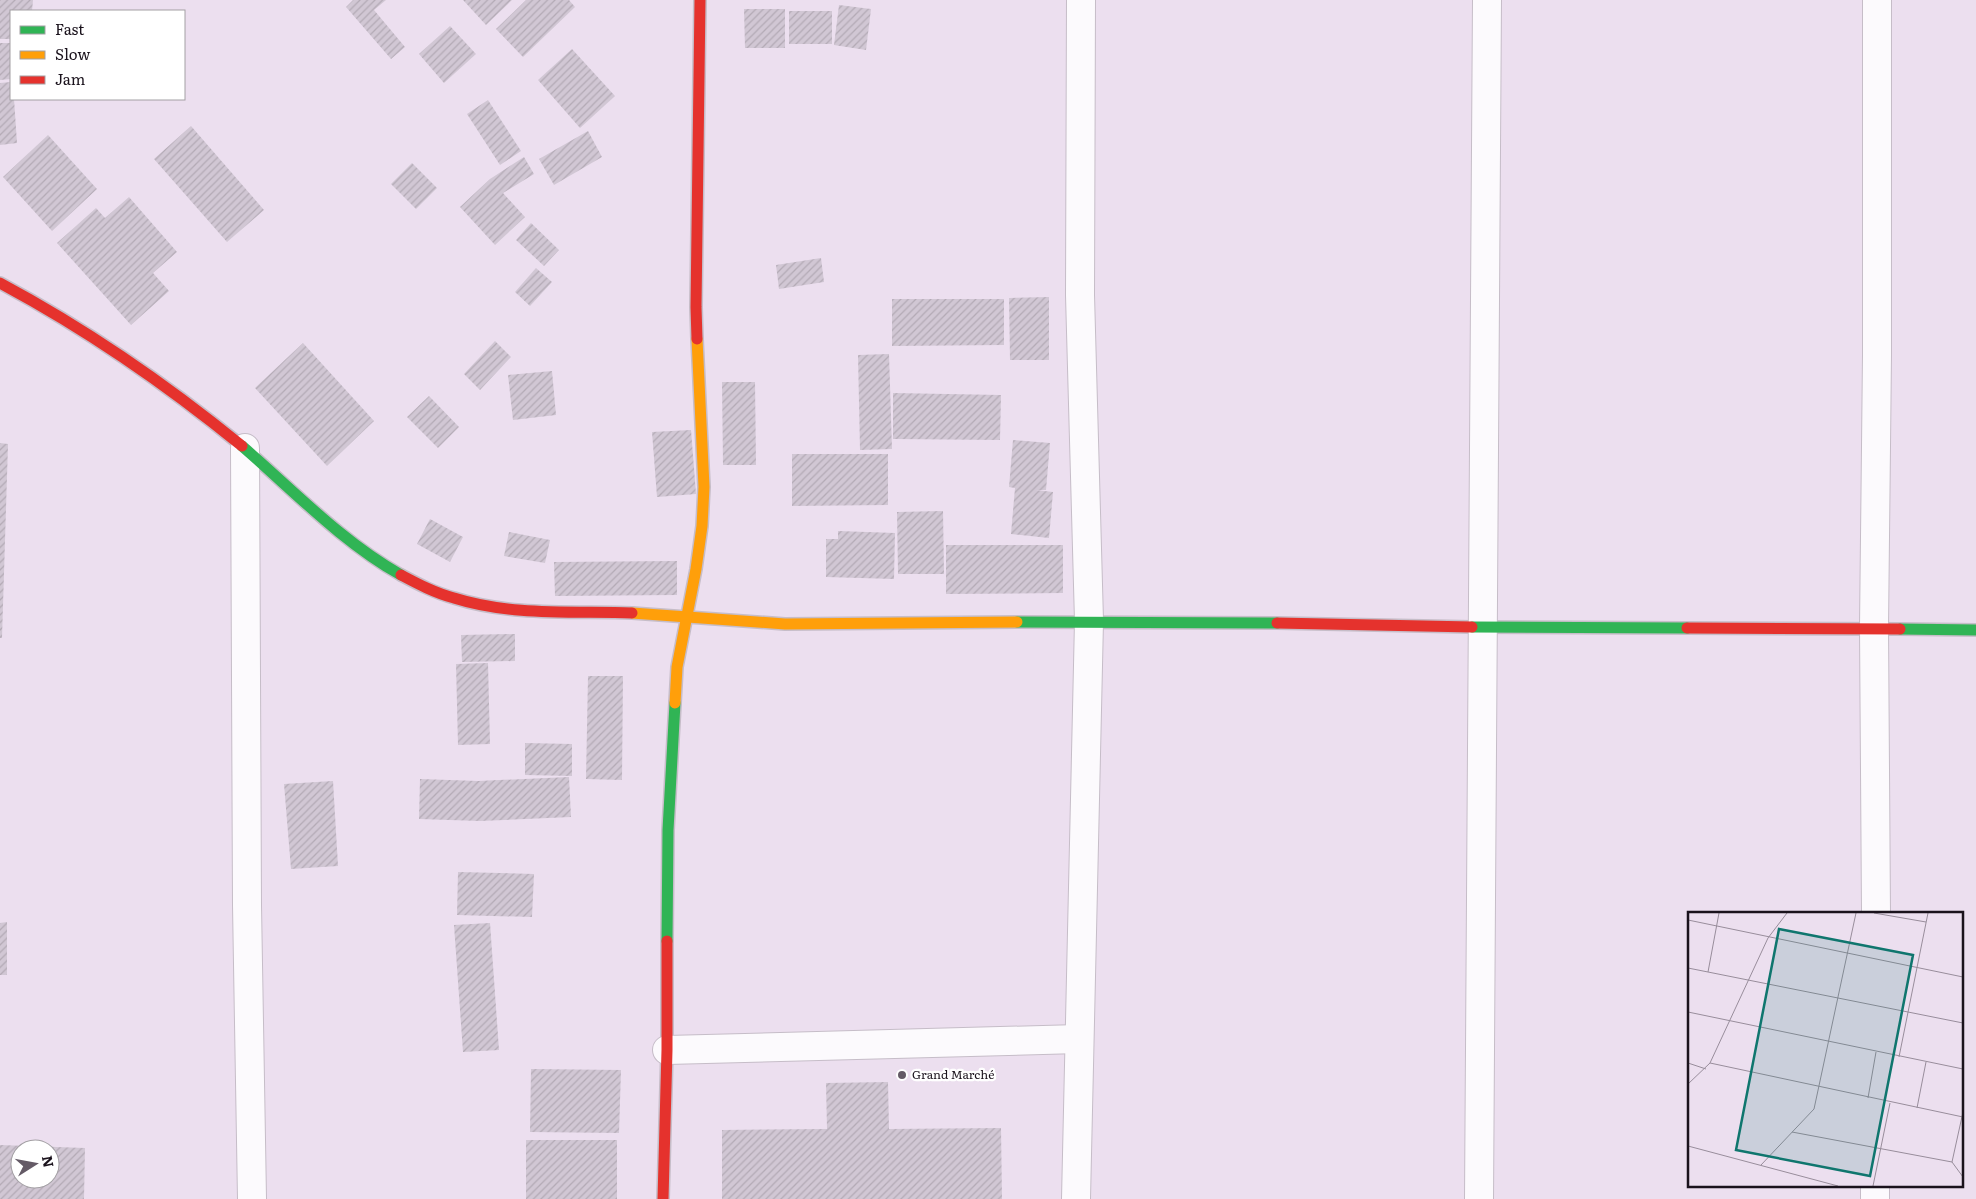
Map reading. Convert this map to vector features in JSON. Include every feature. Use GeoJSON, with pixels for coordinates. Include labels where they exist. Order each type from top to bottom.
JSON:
{"type":"FeatureCollection","features":[{"type":"Feature","properties":{"kind":"street"},"geometry":{"type":"LineString","coordinates":[[663,1199],[667,1050],[668,830],[677,667],[696,569],[702,526],[704,487],[696,307],[700,0]]}},
{"type":"Feature","properties":{"kind":"street"},"geometry":{"type":"LineString","coordinates":[[1076,1199],[1089,621],[1080,294],[1081,0]]}},
{"type":"Feature","properties":{"kind":"street"},"geometry":{"type":"LineString","coordinates":[[1479,1199],[1487,0]]}},
{"type":"Feature","properties":{"kind":"street"},"geometry":{"type":"LineString","coordinates":[[1876,912],[1874,628],[1878,356],[1877,0]]}},
{"type":"Feature","properties":{"kind":"street"},"geometry":{"type":"LineString","coordinates":[[0,283],[90,334],[156,378],[245,448],[334,526],[384,564],[416,583],[450,597],[481,605],[520,610],[686,615],[802,624],[1089,621],[1483,627],[1976,630]]}},
{"type":"Feature","properties":{"kind":"street"},"geometry":{"type":"LineString","coordinates":[[245,448],[247,905],[252,1199]]}},
{"type":"Feature","properties":{"kind":"street"},"geometry":{"type":"LineString","coordinates":[[667,1050],[1079,1039]]}},
{"type":"Feature","properties":{"kind":"street"},"geometry":{"type":"LineString","coordinates":[[1875,1186],[1875,1199]]}},
{"type":"Feature","properties":{"kind":"building"},"geometry":{"type":"Polygon","coordinates":[[[0,0],[33,0],[32,10],[10,10],[10,39],[0,39],[0,0]]]}},
{"type":"Feature","properties":{"kind":"building"},"geometry":{"type":"Polygon","coordinates":[[[353,0],[386,0],[374,10],[405,47],[391,59],[346,7],[353,0]]]}},
{"type":"Feature","properties":{"kind":"building"},"geometry":{"type":"Polygon","coordinates":[[[463,0],[512,0],[486,25],[463,0]]]}},
{"type":"Feature","properties":{"kind":"building"},"geometry":{"type":"Polygon","coordinates":[[[526,0],[569,0],[575,7],[523,57],[496,29],[526,0]]]}},
{"type":"Feature","properties":{"kind":"building"},"geometry":{"type":"Polygon","coordinates":[[[839,5],[871,9],[866,50],[834,45],[839,5]]]}},
{"type":"Feature","properties":{"kind":"building"},"geometry":{"type":"Polygon","coordinates":[[[744,9],[785,9],[785,48],[745,48],[744,9]]]}},
{"type":"Feature","properties":{"kind":"building"},"geometry":{"type":"Polygon","coordinates":[[[789,11],[832,11],[832,44],[789,44],[789,11]]]}},
{"type":"Feature","properties":{"kind":"building"},"geometry":{"type":"Polygon","coordinates":[[[450,26],[476,54],[444,83],[419,54],[450,26]]]}},
{"type":"Feature","properties":{"kind":"building"},"geometry":{"type":"Polygon","coordinates":[[[0,43],[10,43],[10,79],[0,80],[0,43]]]}},
{"type":"Feature","properties":{"kind":"building"},"geometry":{"type":"Polygon","coordinates":[[[572,49],[615,96],[580,128],[538,80],[572,49]]]}},
{"type":"Feature","properties":{"kind":"building"},"geometry":{"type":"Polygon","coordinates":[[[10,82],[10,100],[14,100],[17,143],[0,145],[0,83],[10,82]]]}},
{"type":"Feature","properties":{"kind":"building"},"geometry":{"type":"Polygon","coordinates":[[[488,100],[521,151],[500,165],[467,114],[488,100]]]}},
{"type":"Feature","properties":{"kind":"building"},"geometry":{"type":"Polygon","coordinates":[[[191,126],[264,210],[227,242],[154,159],[191,126]]]}},
{"type":"Feature","properties":{"kind":"building"},"geometry":{"type":"Polygon","coordinates":[[[588,131],[602,157],[554,185],[539,159],[588,131]]]}},
{"type":"Feature","properties":{"kind":"building"},"geometry":{"type":"Polygon","coordinates":[[[48,135],[97,189],[52,231],[3,177],[48,135]]]}},
{"type":"Feature","properties":{"kind":"building"},"geometry":{"type":"Polygon","coordinates":[[[524,157],[534,174],[503,193],[525,217],[495,245],[460,207],[490,179],[524,157]]]}},
{"type":"Feature","properties":{"kind":"building"},"geometry":{"type":"Polygon","coordinates":[[[412,163],[437,188],[416,209],[391,184],[412,163]]]}},
{"type":"Feature","properties":{"kind":"building"},"geometry":{"type":"Polygon","coordinates":[[[129,197],[177,252],[153,273],[169,291],[131,325],[57,243],[96,208],[105,218],[129,197]]]}},
{"type":"Feature","properties":{"kind":"building"},"geometry":{"type":"Polygon","coordinates":[[[531,223],[559,250],[544,266],[516,240],[531,223]]]}},
{"type":"Feature","properties":{"kind":"building"},"geometry":{"type":"Polygon","coordinates":[[[821,258],[824,282],[779,289],[776,265],[821,258]]]}},
{"type":"Feature","properties":{"kind":"building"},"geometry":{"type":"Polygon","coordinates":[[[536,268],[552,282],[530,306],[515,292],[536,268]]]}},
{"type":"Feature","properties":{"kind":"building"},"geometry":{"type":"Polygon","coordinates":[[[1049,297],[1049,360],[1010,360],[1009,298],[1049,297]]]}},
{"type":"Feature","properties":{"kind":"building"},"geometry":{"type":"Polygon","coordinates":[[[892,299],[1004,299],[1004,345],[892,346],[892,299]]]}},
{"type":"Feature","properties":{"kind":"building"},"geometry":{"type":"Polygon","coordinates":[[[495,341],[511,357],[480,390],[464,374],[495,341]]]}},
{"type":"Feature","properties":{"kind":"building"},"geometry":{"type":"Polygon","coordinates":[[[303,343],[374,421],[327,466],[255,388],[303,343]]]}},
{"type":"Feature","properties":{"kind":"building"},"geometry":{"type":"Polygon","coordinates":[[[889,354],[892,449],[860,450],[858,355],[889,354]]]}},
{"type":"Feature","properties":{"kind":"building"},"geometry":{"type":"Polygon","coordinates":[[[552,371],[556,415],[513,420],[508,375],[552,371]]]}},
{"type":"Feature","properties":{"kind":"building"},"geometry":{"type":"Polygon","coordinates":[[[722,382],[755,382],[756,465],[723,465],[722,382]]]}},
{"type":"Feature","properties":{"kind":"building"},"geometry":{"type":"Polygon","coordinates":[[[893,393],[1001,395],[1000,440],[893,439],[893,393]]]}},
{"type":"Feature","properties":{"kind":"building"},"geometry":{"type":"Polygon","coordinates":[[[429,396],[459,427],[438,448],[407,417],[429,396]]]}},
{"type":"Feature","properties":{"kind":"building"},"geometry":{"type":"Polygon","coordinates":[[[691,430],[696,494],[657,497],[652,432],[691,430]]]}},
{"type":"Feature","properties":{"kind":"building"},"geometry":{"type":"Polygon","coordinates":[[[1013,440],[1050,443],[1046,490],[1036,490],[1053,492],[1049,538],[1011,534],[1015,488],[1009,487],[1013,440]]]}},
{"type":"Feature","properties":{"kind":"building"},"geometry":{"type":"Polygon","coordinates":[[[0,443],[8,444],[2,638],[0,638],[0,443]]]}},
{"type":"Feature","properties":{"kind":"building"},"geometry":{"type":"Polygon","coordinates":[[[792,454],[888,454],[888,505],[792,506],[792,454]]]}},
{"type":"Feature","properties":{"kind":"building"},"geometry":{"type":"Polygon","coordinates":[[[943,511],[944,574],[898,574],[897,512],[943,511]]]}},
{"type":"Feature","properties":{"kind":"building"},"geometry":{"type":"Polygon","coordinates":[[[430,519],[463,537],[450,562],[417,544],[430,519]]]}},
{"type":"Feature","properties":{"kind":"building"},"geometry":{"type":"Polygon","coordinates":[[[838,531],[895,533],[894,579],[826,577],[826,539],[838,539],[838,531]]]}},
{"type":"Feature","properties":{"kind":"building"},"geometry":{"type":"Polygon","coordinates":[[[509,532],[550,540],[545,563],[504,556],[509,532]]]}},
{"type":"Feature","properties":{"kind":"building"},"geometry":{"type":"Polygon","coordinates":[[[946,545],[1063,545],[1063,593],[946,594],[946,545]]]}},
{"type":"Feature","properties":{"kind":"building"},"geometry":{"type":"Polygon","coordinates":[[[677,561],[677,595],[555,596],[554,562],[677,561]]]}},
{"type":"Feature","properties":{"kind":"building"},"geometry":{"type":"Polygon","coordinates":[[[515,634],[515,661],[462,662],[461,635],[515,634]]]}},
{"type":"Feature","properties":{"kind":"building"},"geometry":{"type":"Polygon","coordinates":[[[488,663],[490,744],[458,745],[456,664],[488,663]]]}},
{"type":"Feature","properties":{"kind":"building"},"geometry":{"type":"Polygon","coordinates":[[[588,676],[623,676],[622,780],[586,779],[588,676]]]}},
{"type":"Feature","properties":{"kind":"building"},"geometry":{"type":"Polygon","coordinates":[[[525,743],[572,744],[572,776],[525,775],[525,743]]]}},
{"type":"Feature","properties":{"kind":"building"},"geometry":{"type":"Polygon","coordinates":[[[569,777],[571,817],[480,821],[419,819],[420,779],[478,781],[569,777]]]}},
{"type":"Feature","properties":{"kind":"building"},"geometry":{"type":"Polygon","coordinates":[[[333,781],[338,866],[291,869],[284,784],[333,781]]]}},
{"type":"Feature","properties":{"kind":"building"},"geometry":{"type":"Polygon","coordinates":[[[458,872],[534,874],[532,917],[457,915],[458,872]]]}},
{"type":"Feature","properties":{"kind":"building"},"geometry":{"type":"Polygon","coordinates":[[[7,922],[7,975],[0,975],[0,923],[7,922]]]}},
{"type":"Feature","properties":{"kind":"building"},"geometry":{"type":"Polygon","coordinates":[[[490,923],[499,1050],[463,1052],[454,925],[490,923]]]}},
{"type":"Feature","properties":{"kind":"building"},"geometry":{"type":"Polygon","coordinates":[[[531,1069],[621,1070],[619,1133],[530,1132],[531,1069]]]}},
{"type":"Feature","properties":{"kind":"building"},"geometry":{"type":"Polygon","coordinates":[[[888,1082],[889,1129],[1001,1128],[1002,1199],[722,1199],[722,1130],[827,1129],[826,1083],[888,1082]]]}},
{"type":"Feature","properties":{"kind":"building"},"geometry":{"type":"Polygon","coordinates":[[[526,1140],[617,1140],[617,1199],[526,1199],[526,1140]]]}},
{"type":"Feature","properties":{"kind":"building"},"geometry":{"type":"Polygon","coordinates":[[[0,1145],[10,1145],[10,1189],[60,1189],[60,1147],[85,1148],[84,1199],[0,1199],[0,1145]]]}},
{"type":"Feature","properties":{"kind":"traffic: fast"},"geometry":{"type":"LineString","coordinates":[[242,446],[318,515],[358,547],[401,575]]}},
{"type":"Feature","properties":{"kind":"traffic: fast"},"geometry":{"type":"LineString","coordinates":[[1017,622],[1277,623]]}},
{"type":"Feature","properties":{"kind":"traffic: fast"},"geometry":{"type":"LineString","coordinates":[[1472,627],[1687,628]]}},
{"type":"Feature","properties":{"kind":"traffic: fast"},"geometry":{"type":"LineString","coordinates":[[1900,629],[1976,630]]}},
{"type":"Feature","properties":{"kind":"traffic: fast"},"geometry":{"type":"LineString","coordinates":[[667,941],[668,830],[675,703]]}},
{"type":"Feature","properties":{"kind":"traffic: slow"},"geometry":{"type":"LineString","coordinates":[[675,703],[677,667],[696,569],[702,526],[704,487],[697,339]]}},
{"type":"Feature","properties":{"kind":"traffic: slow"},"geometry":{"type":"LineString","coordinates":[[632,613],[785,624],[1017,622]]}},
{"type":"Feature","properties":{"kind":"traffic: jam"},"geometry":{"type":"LineString","coordinates":[[697,339],[700,0]]}},
{"type":"Feature","properties":{"kind":"traffic: jam"},"geometry":{"type":"LineString","coordinates":[[0,283],[63,319],[125,358],[242,446]]}},
{"type":"Feature","properties":{"kind":"traffic: jam"},"geometry":{"type":"LineString","coordinates":[[401,575],[447,596],[498,608],[542,612],[632,613]]}},
{"type":"Feature","properties":{"kind":"traffic: jam"},"geometry":{"type":"LineString","coordinates":[[1277,623],[1472,627]]}},
{"type":"Feature","properties":{"kind":"traffic: jam"},"geometry":{"type":"LineString","coordinates":[[1687,628],[1900,629]]}},
{"type":"Feature","properties":{"kind":"traffic: jam"},"geometry":{"type":"LineString","coordinates":[[663,1199],[667,1050],[667,941]]}},
{"type":"Feature","properties":{"kind":"place","name":"Grand Marché"},"geometry":{"type":"Point","coordinates":[902,1075]}}]}
